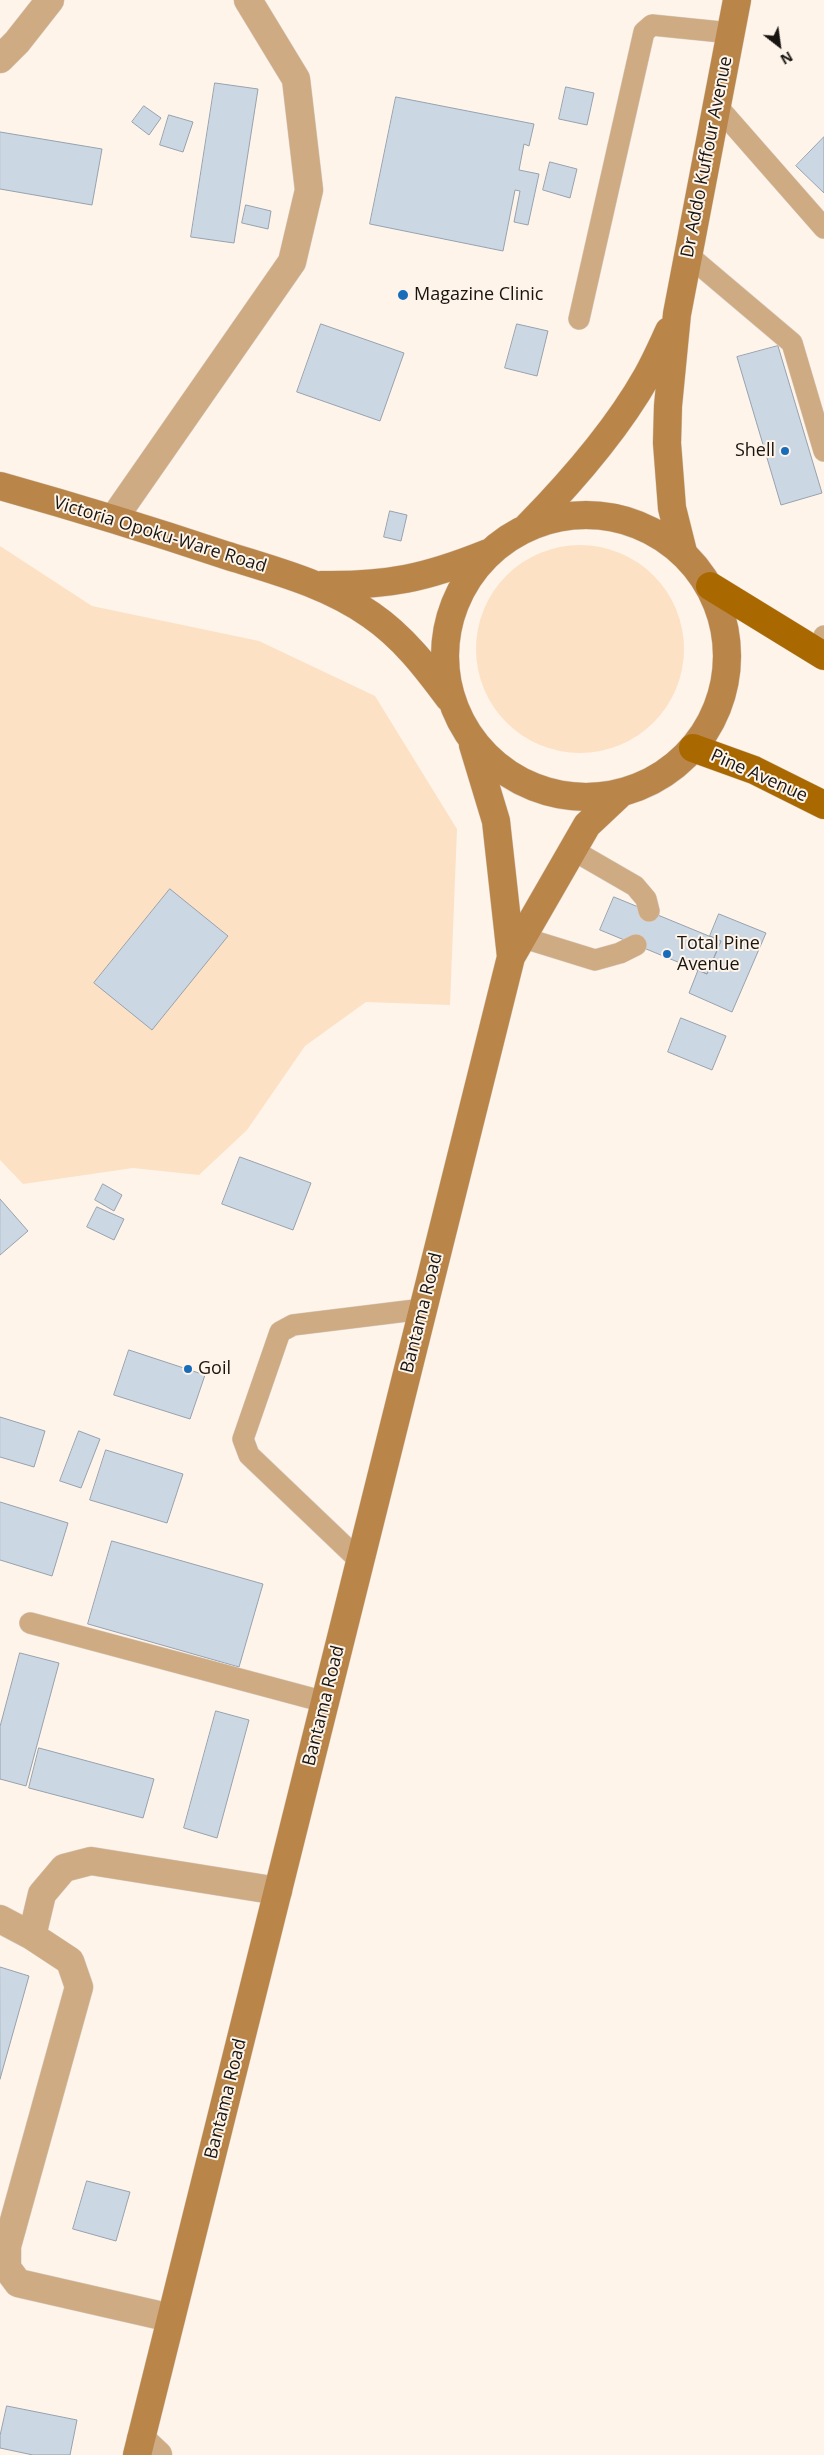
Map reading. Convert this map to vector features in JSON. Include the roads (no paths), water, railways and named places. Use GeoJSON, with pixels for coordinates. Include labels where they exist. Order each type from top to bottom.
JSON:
{"type":"FeatureCollection","features":[{"type":"Feature","properties":{"kind":"main road","name":"Dr Addo Kuffour Avenue"},"geometry":{"type":"LineString","coordinates":[[677,314],[737,0]]}},
{"type":"Feature","properties":{"kind":"main road"},"geometry":{"type":"LineString","coordinates":[[526,529],[569,484],[622,414],[647,376],[677,314]]}},
{"type":"Feature","properties":{"kind":"main road"},"geometry":{"type":"LineString","coordinates":[[677,314],[668,406],[667,443],[672,508],[683,552]]}},
{"type":"Feature","properties":{"kind":"main road","name":"Victoria Opoku-Ware Road"},"geometry":{"type":"LineString","coordinates":[[0,486],[114,518],[320,585]]}},
{"type":"Feature","properties":{"kind":"main road"},"geometry":{"type":"LineString","coordinates":[[596,515],[620,518],[643,526],[683,552],[710,586],[720,608],[726,632],[728,657],[726,682],[718,706],[708,728],[693,748],[660,776],[641,786],[597,797],[572,797],[526,784],[505,772],[487,757],[471,739],[460,721],[452,702],[446,679],[444,655],[446,632],[462,588],[492,551],[508,538],[526,529],[548,520],[596,515]]}},
{"type":"Feature","properties":{"kind":"main road"},"geometry":{"type":"LineString","coordinates":[[320,585],[354,586],[402,581],[453,567],[492,551]]}},
{"type":"Feature","properties":{"kind":"main road"},"geometry":{"type":"LineString","coordinates":[[320,585],[370,614],[389,629],[427,669],[452,702]]}},
{"type":"Feature","properties":{"kind":"main road"},"geometry":{"type":"LineString","coordinates":[[710,586],[823,649]]}},
{"type":"Feature","properties":{"kind":"main road"},"geometry":{"type":"LineString","coordinates":[[471,739],[496,821],[518,948]]}},
{"type":"Feature","properties":{"kind":"main road","name":"Pine Avenue"},"geometry":{"type":"LineString","coordinates":[[693,748],[754,770],[824,805]]}},
{"type":"Feature","properties":{"kind":"main road"},"geometry":{"type":"LineString","coordinates":[[518,948],[571,849],[587,825],[621,792]]}},
{"type":"Feature","properties":{"kind":"main road","name":"Bantama Road"},"geometry":{"type":"LineString","coordinates":[[145,2450],[171,2318],[423,1309],[518,948]]}},
{"type":"Feature","properties":{"kind":"street"},"geometry":{"type":"LineString","coordinates":[[0,59],[17,42],[50,0]]}},
{"type":"Feature","properties":{"kind":"street"},"geometry":{"type":"LineString","coordinates":[[114,518],[292,262],[309,190],[296,79],[248,0]]}},
{"type":"Feature","properties":{"kind":"street"},"geometry":{"type":"LineString","coordinates":[[32,1936],[42,1894],[64,1868],[91,1861],[278,1891]]}},
{"type":"Feature","properties":{"kind":"street"},"geometry":{"type":"LineString","coordinates":[[0,1919],[32,1936],[70,1961],[79,1987],[7,2246],[8,2268],[18,2283],[171,2318]]}},
{"type":"Feature","properties":{"kind":"lane"},"geometry":{"type":"LineString","coordinates":[[579,319],[644,32],[652,25],[731,33]]}},
{"type":"Feature","properties":{"kind":"lane"},"geometry":{"type":"LineString","coordinates":[[717,106],[824,228]]}},
{"type":"Feature","properties":{"kind":"lane"},"geometry":{"type":"LineString","coordinates":[[688,255],[792,343],[824,452]]}},
{"type":"Feature","properties":{"kind":"lane"},"geometry":{"type":"LineString","coordinates":[[571,849],[636,886],[646,899],[649,911]]}},
{"type":"Feature","properties":{"kind":"lane"},"geometry":{"type":"LineString","coordinates":[[518,948],[595,960],[620,953],[636,944]]}},
{"type":"Feature","properties":{"kind":"lane"},"geometry":{"type":"LineString","coordinates":[[360,1561],[249,1455],[242,1439],[280,1332],[293,1325],[423,1309]]}},
{"type":"Feature","properties":{"kind":"lane"},"geometry":{"type":"LineString","coordinates":[[30,1622],[325,1702]]}},
{"type":"Feature","properties":{"kind":"place","name":"Magazine Clinic"},"geometry":{"type":"Point","coordinates":[403,295]}},
{"type":"Feature","properties":{"kind":"place","name":"Shell"},"geometry":{"type":"Point","coordinates":[785,451]}},
{"type":"Feature","properties":{"kind":"place","name":"Total Pine Avenue"},"geometry":{"type":"Point","coordinates":[667,954]}},
{"type":"Feature","properties":{"kind":"place","name":"Goil"},"geometry":{"type":"Point","coordinates":[188,1369]}}]}
